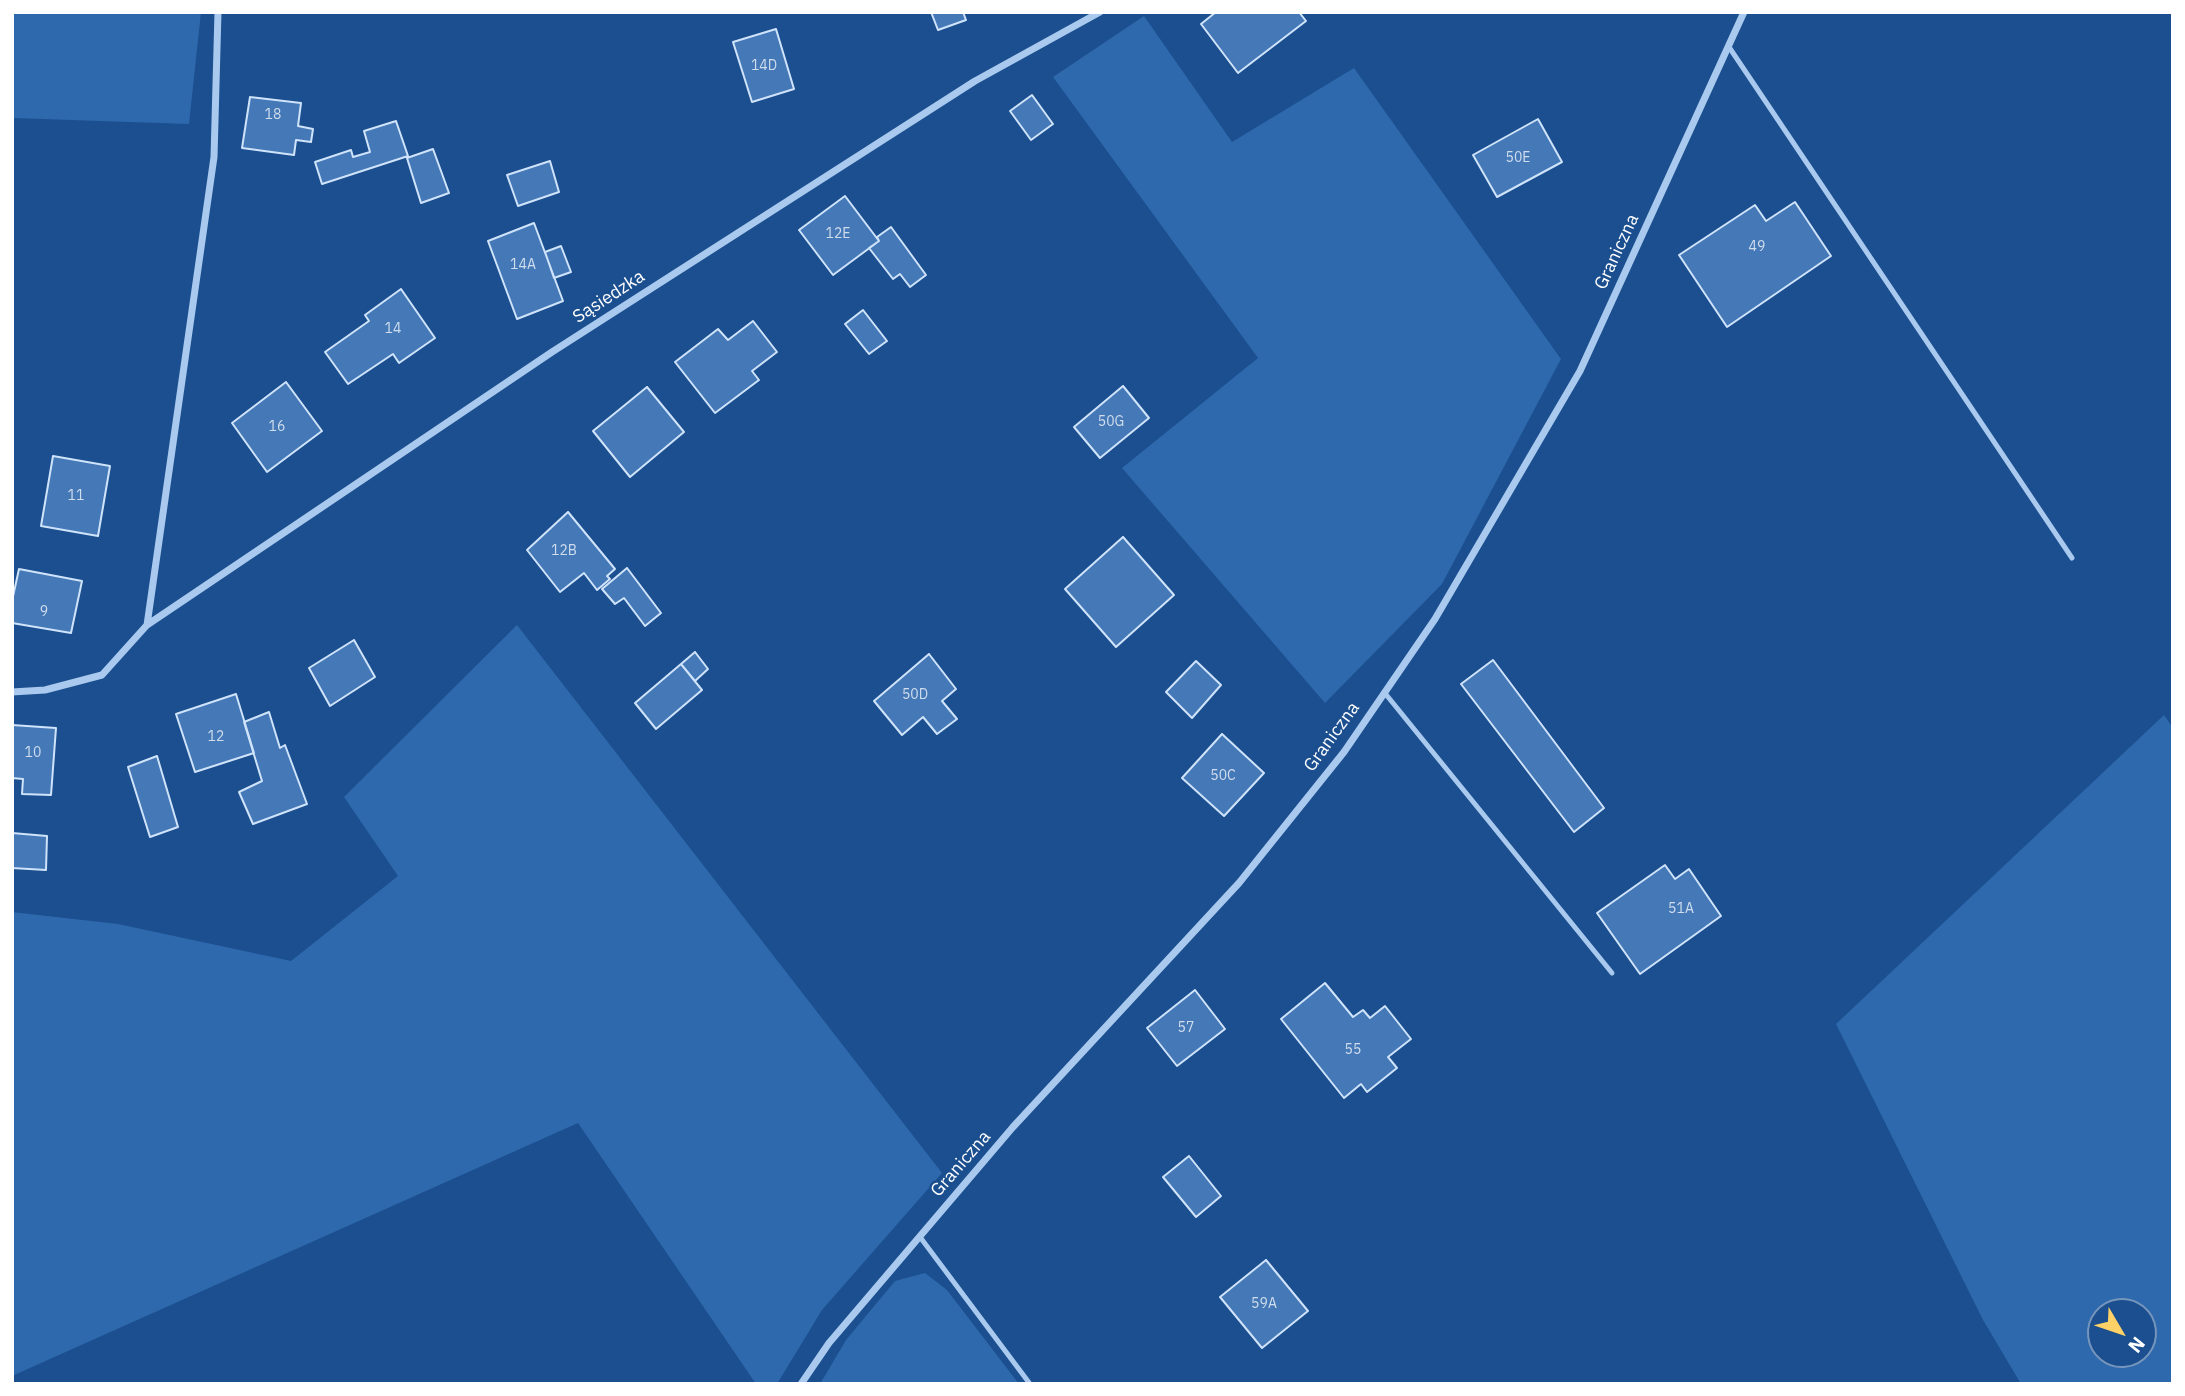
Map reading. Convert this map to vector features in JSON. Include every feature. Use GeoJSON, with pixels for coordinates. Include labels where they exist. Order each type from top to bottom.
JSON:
{"type":"FeatureCollection","features":[{"type":"Feature","properties":{"kind":"street"},"geometry":{"type":"LineString","coordinates":[[147,625],[214,157],[218,12]]}},
{"type":"Feature","properties":{"kind":"street","name":"Sąsiedzka"},"geometry":{"type":"LineString","coordinates":[[12,692],[45,690],[102,675],[147,625],[552,352],[975,81],[1100,12]]}},
{"type":"Feature","properties":{"kind":"street","name":"Graniczna"},"geometry":{"type":"LineString","coordinates":[[802,1384],[829,1342],[1013,1127],[1239,883],[1343,752],[1435,619],[1580,371],[1744,12]]}},
{"type":"Feature","properties":{"kind":"lane"},"geometry":{"type":"LineString","coordinates":[[1729,47],[2072,558]]}},
{"type":"Feature","properties":{"kind":"lane"},"geometry":{"type":"LineString","coordinates":[[1384,692],[1612,973]]}},
{"type":"Feature","properties":{"kind":"lane"},"geometry":{"type":"LineString","coordinates":[[920,1237],[1030,1384]]}},
{"type":"Feature","properties":{"kind":"shaded area"},"geometry":{"type":"Polygon","coordinates":[[[12,12],[201,12],[189,124],[12,118],[12,12]]]}},
{"type":"Feature","properties":{"kind":"shaded area"},"geometry":{"type":"Polygon","coordinates":[[[1144,16],[1232,142],[1354,68],[1561,359],[1442,584],[1325,703],[1122,468],[1258,358],[1053,77],[1144,16]]]}},
{"type":"Feature","properties":{"kind":"shaded area"},"geometry":{"type":"Polygon","coordinates":[[[517,625],[942,1173],[822,1310],[777,1384],[756,1384],[578,1123],[12,1376],[12,912],[118,924],[291,961],[398,876],[344,797],[517,625]]]}},
{"type":"Feature","properties":{"kind":"shaded area"},"geometry":{"type":"Polygon","coordinates":[[[2164,715],[2173,728],[2173,1384],[2021,1384],[1983,1320],[1836,1024],[2164,715]]]}},
{"type":"Feature","properties":{"kind":"shaded area"},"geometry":{"type":"Polygon","coordinates":[[[925,1273],[947,1290],[1019,1384],[820,1384],[846,1340],[895,1281],[925,1273]]]}},
{"type":"Feature","properties":{"kind":"building"},"geometry":{"type":"Polygon","coordinates":[[[931,12],[963,12],[966,20],[938,30],[931,12]]]}},
{"type":"Feature","properties":{"kind":"building"},"geometry":{"type":"Polygon","coordinates":[[[1216,12],[1299,12],[1306,21],[1238,73],[1201,24],[1216,12]]]}},
{"type":"Feature","properties":{"kind":"building"},"geometry":{"type":"Polygon","coordinates":[[[776,29],[794,89],[752,102],[733,42],[776,29]]]}},
{"type":"Feature","properties":{"kind":"building"},"geometry":{"type":"Polygon","coordinates":[[[1032,95],[1053,124],[1031,140],[1010,111],[1032,95]]]}},
{"type":"Feature","properties":{"kind":"building"},"geometry":{"type":"Polygon","coordinates":[[[250,97],[301,103],[298,126],[313,129],[311,142],[296,140],[294,155],[242,148],[250,97]]]}},
{"type":"Feature","properties":{"kind":"building"},"geometry":{"type":"Polygon","coordinates":[[[1538,119],[1562,162],[1497,197],[1473,155],[1538,119]]]}},
{"type":"Feature","properties":{"kind":"building"},"geometry":{"type":"Polygon","coordinates":[[[396,121],[408,156],[322,184],[315,162],[351,150],[353,157],[370,152],[364,131],[396,121]]]}},
{"type":"Feature","properties":{"kind":"building"},"geometry":{"type":"Polygon","coordinates":[[[433,149],[449,193],[421,203],[407,158],[433,149]]]}},
{"type":"Feature","properties":{"kind":"building"},"geometry":{"type":"Polygon","coordinates":[[[550,161],[559,192],[518,206],[507,175],[550,161]]]}},
{"type":"Feature","properties":{"kind":"building"},"geometry":{"type":"Polygon","coordinates":[[[845,196],[879,241],[833,275],[799,230],[845,196]]]}},
{"type":"Feature","properties":{"kind":"building"},"geometry":{"type":"Polygon","coordinates":[[[1795,202],[1831,256],[1727,327],[1679,255],[1755,205],[1766,221],[1795,202]]]}},
{"type":"Feature","properties":{"kind":"building"},"geometry":{"type":"Polygon","coordinates":[[[534,223],[563,301],[517,319],[488,241],[534,223]]]}},
{"type":"Feature","properties":{"kind":"building"},"geometry":{"type":"Polygon","coordinates":[[[891,227],[926,275],[910,287],[900,274],[893,279],[869,248],[879,241],[877,237],[891,227]]]}},
{"type":"Feature","properties":{"kind":"building"},"geometry":{"type":"Polygon","coordinates":[[[561,246],[571,272],[554,278],[545,252],[561,246]]]}},
{"type":"Feature","properties":{"kind":"building"},"geometry":{"type":"Polygon","coordinates":[[[401,289],[435,338],[399,363],[393,354],[348,384],[325,352],[369,321],[365,315],[401,289]]]}},
{"type":"Feature","properties":{"kind":"building"},"geometry":{"type":"Polygon","coordinates":[[[863,310],[887,341],[869,354],[845,324],[863,310]]]}},
{"type":"Feature","properties":{"kind":"building"},"geometry":{"type":"Polygon","coordinates":[[[753,321],[777,352],[752,371],[759,380],[715,413],[675,362],[718,329],[728,340],[753,321]]]}},
{"type":"Feature","properties":{"kind":"building"},"geometry":{"type":"Polygon","coordinates":[[[286,382],[322,431],[267,472],[232,423],[286,382]]]}},
{"type":"Feature","properties":{"kind":"building"},"geometry":{"type":"Polygon","coordinates":[[[1123,386],[1149,418],[1100,458],[1074,427],[1123,386]]]}},
{"type":"Feature","properties":{"kind":"building"},"geometry":{"type":"Polygon","coordinates":[[[647,387],[684,432],[630,477],[593,431],[647,387]]]}},
{"type":"Feature","properties":{"kind":"building"},"geometry":{"type":"Polygon","coordinates":[[[53,456],[110,466],[98,536],[41,526],[53,456]]]}},
{"type":"Feature","properties":{"kind":"building"},"geometry":{"type":"Polygon","coordinates":[[[568,512],[615,569],[607,576],[610,579],[597,590],[584,573],[560,592],[527,550],[568,512]]]}},
{"type":"Feature","properties":{"kind":"building"},"geometry":{"type":"Polygon","coordinates":[[[1123,537],[1174,595],[1116,647],[1065,589],[1123,537]]]}},
{"type":"Feature","properties":{"kind":"building"},"geometry":{"type":"Polygon","coordinates":[[[627,568],[661,613],[645,626],[624,598],[615,604],[602,589],[627,568]]]}},
{"type":"Feature","properties":{"kind":"building"},"geometry":{"type":"Polygon","coordinates":[[[19,569],[82,581],[71,633],[12,623],[12,601],[19,569]]]}},
{"type":"Feature","properties":{"kind":"building"},"geometry":{"type":"Polygon","coordinates":[[[354,640],[375,677],[330,706],[309,668],[354,640]]]}},
{"type":"Feature","properties":{"kind":"building"},"geometry":{"type":"Polygon","coordinates":[[[695,652],[708,669],[695,681],[681,664],[695,652]]]}},
{"type":"Feature","properties":{"kind":"building"},"geometry":{"type":"Polygon","coordinates":[[[929,654],[956,689],[942,701],[957,719],[937,734],[923,717],[902,735],[874,701],[929,654]]]}},
{"type":"Feature","properties":{"kind":"building"},"geometry":{"type":"Polygon","coordinates":[[[1493,660],[1604,808],[1574,832],[1461,684],[1493,660]]]}},
{"type":"Feature","properties":{"kind":"building"},"geometry":{"type":"Polygon","coordinates":[[[1196,661],[1221,685],[1192,718],[1166,692],[1196,661]]]}},
{"type":"Feature","properties":{"kind":"building"},"geometry":{"type":"Polygon","coordinates":[[[681,664],[702,690],[656,729],[635,703],[681,664]]]}},
{"type":"Feature","properties":{"kind":"building"},"geometry":{"type":"Polygon","coordinates":[[[236,694],[254,753],[195,772],[176,714],[236,694]]]}},
{"type":"Feature","properties":{"kind":"building"},"geometry":{"type":"Polygon","coordinates":[[[269,712],[280,748],[285,745],[307,804],[253,824],[239,792],[262,781],[244,722],[269,712]]]}},
{"type":"Feature","properties":{"kind":"building"},"geometry":{"type":"Polygon","coordinates":[[[12,725],[56,728],[51,795],[22,794],[23,779],[12,778],[12,725]]]}},
{"type":"Feature","properties":{"kind":"building"},"geometry":{"type":"Polygon","coordinates":[[[1222,734],[1264,773],[1224,816],[1182,778],[1222,734]]]}},
{"type":"Feature","properties":{"kind":"building"},"geometry":{"type":"Polygon","coordinates":[[[157,756],[178,827],[150,837],[128,767],[157,756]]]}},
{"type":"Feature","properties":{"kind":"building"},"geometry":{"type":"Polygon","coordinates":[[[12,833],[47,836],[46,870],[12,868],[12,833]]]}},
{"type":"Feature","properties":{"kind":"building"},"geometry":{"type":"Polygon","coordinates":[[[1665,865],[1675,879],[1689,869],[1721,916],[1640,974],[1597,913],[1665,865]]]}},
{"type":"Feature","properties":{"kind":"building"},"geometry":{"type":"Polygon","coordinates":[[[1325,983],[1353,1017],[1363,1010],[1370,1018],[1385,1006],[1411,1039],[1388,1057],[1397,1068],[1367,1092],[1361,1084],[1344,1098],[1281,1019],[1325,983]]]}},
{"type":"Feature","properties":{"kind":"building"},"geometry":{"type":"Polygon","coordinates":[[[1195,990],[1225,1029],[1177,1066],[1147,1028],[1195,990]]]}},
{"type":"Feature","properties":{"kind":"building"},"geometry":{"type":"Polygon","coordinates":[[[1189,1156],[1221,1196],[1196,1217],[1163,1177],[1189,1156]]]}},
{"type":"Feature","properties":{"kind":"building"},"geometry":{"type":"Polygon","coordinates":[[[1266,1260],[1308,1311],[1262,1348],[1220,1297],[1266,1260]]]}}]}
